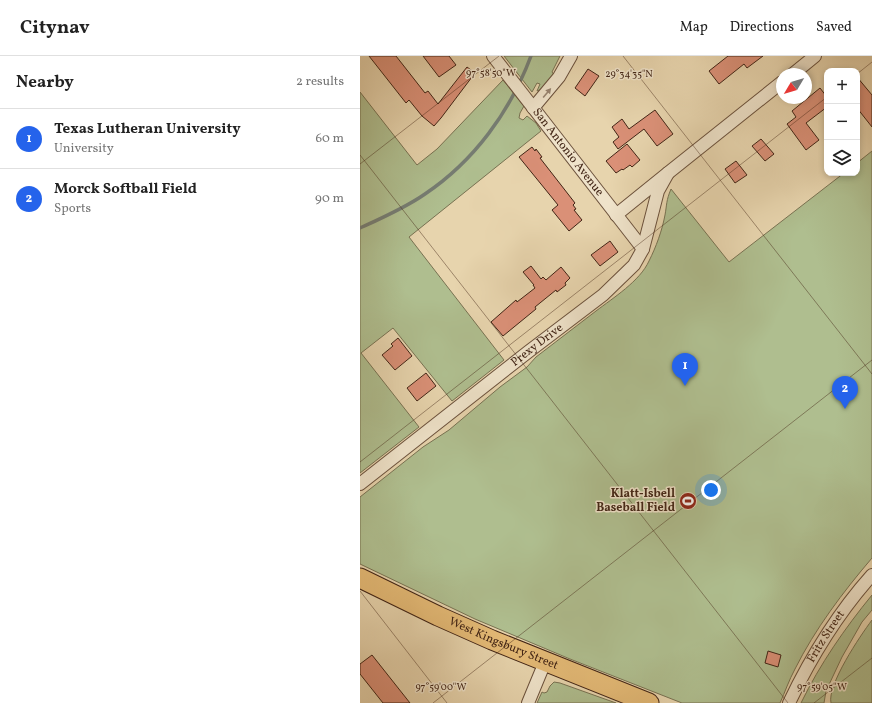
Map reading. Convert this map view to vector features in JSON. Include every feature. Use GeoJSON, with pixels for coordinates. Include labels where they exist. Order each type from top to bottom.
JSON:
{"type":"FeatureCollection","features":[{"type":"Feature","properties":{"kind":"main road","name":"West Kingsbury Street"},"geometry":{"type":"LineString","coordinates":[[360,578],[438,616],[545,662],[650,703]]}},
{"type":"Feature","properties":{"kind":"street","name":"San Antonio Avenue"},"geometry":{"type":"LineString","coordinates":[[493,56],[643,249]]}},
{"type":"Feature","properties":{"kind":"street"},"geometry":{"type":"LineString","coordinates":[[533,108],[559,77],[571,56]]}},
{"type":"Feature","properties":{"kind":"street"},"geometry":{"type":"LineString","coordinates":[[800,68],[815,56]]}},
{"type":"Feature","properties":{"kind":"street","name":"Prexy Drive"},"geometry":{"type":"LineString","coordinates":[[616,215],[776,87]]}},
{"type":"Feature","properties":{"kind":"street","name":"Prexy Drive"},"geometry":{"type":"LineString","coordinates":[[360,484],[603,295],[634,265],[643,249],[658,191],[668,173]]}},
{"type":"Feature","properties":{"kind":"street","name":"Fritz Street"},"geometry":{"type":"LineString","coordinates":[[789,703],[836,620],[872,575]]}},
{"type":"Feature","properties":{"kind":"street"},"geometry":{"type":"LineString","coordinates":[[528,703],[545,662]]}},
{"type":"Feature","properties":{"kind":"green space"},"geometry":{"type":"Polygon","coordinates":[[[504,56],[560,56],[552,72],[555,76],[542,89],[537,91],[540,84],[537,83],[532,92],[504,56]]]}},
{"type":"Feature","properties":{"kind":"green space"},"geometry":{"type":"Polygon","coordinates":[[[503,80],[524,106],[519,118],[523,120],[527,116],[536,123],[541,131],[409,237],[504,360],[452,401],[393,328],[361,353],[419,427],[360,473],[360,92],[417,165],[437,149],[503,80]]]}},
{"type":"Feature","properties":{"kind":"green space"},"geometry":{"type":"Polygon","coordinates":[[[872,151],[872,558],[840,598],[811,640],[793,673],[780,703],[682,703],[570,659],[475,619],[360,564],[360,497],[423,447],[449,430],[500,387],[527,367],[536,357],[633,282],[645,268],[654,250],[662,227],[667,200],[671,189],[729,262],[840,176],[860,176],[860,161],[872,151]]]}},
{"type":"Feature","properties":{"kind":"green space"},"geometry":{"type":"Polygon","coordinates":[[[872,595],[872,610],[862,622],[842,657],[826,691],[824,703],[801,703],[816,674],[852,620],[872,595]]]}},
{"type":"Feature","properties":{"kind":"green space"},"geometry":{"type":"Polygon","coordinates":[[[872,620],[872,703],[831,703],[831,695],[839,673],[860,637],[872,620]]]}},
{"type":"Feature","properties":{"kind":"green space"},"geometry":{"type":"Polygon","coordinates":[[[554,682],[616,703],[537,703],[542,692],[547,692],[554,682]]]}},
{"type":"Feature","properties":{"kind":"building"},"geometry":{"type":"Polygon","coordinates":[[[369,56],[396,56],[425,93],[428,91],[438,104],[467,67],[475,73],[434,126],[422,116],[409,100],[406,103],[369,56]]]}},
{"type":"Feature","properties":{"kind":"building"},"geometry":{"type":"Polygon","coordinates":[[[423,56],[449,56],[456,65],[439,77],[423,56]]]}},
{"type":"Feature","properties":{"kind":"building"},"geometry":{"type":"Polygon","coordinates":[[[728,56],[763,56],[747,68],[744,64],[719,84],[709,71],[728,56]]]}},
{"type":"Feature","properties":{"kind":"building"},"geometry":{"type":"Polygon","coordinates":[[[588,69],[599,76],[585,96],[575,88],[588,69]]]}},
{"type":"Feature","properties":{"kind":"building"},"geometry":{"type":"Polygon","coordinates":[[[860,81],[872,95],[872,127],[860,112],[860,81]]]}},
{"type":"Feature","properties":{"kind":"building"},"geometry":{"type":"Polygon","coordinates":[[[820,88],[824,93],[824,109],[806,123],[819,140],[806,150],[787,124],[796,117],[792,111],[801,104],[812,104],[812,95],[820,88]]]}},
{"type":"Feature","properties":{"kind":"building"},"geometry":{"type":"Polygon","coordinates":[[[655,110],[673,134],[657,146],[644,129],[618,149],[613,142],[619,137],[612,127],[622,119],[629,129],[655,110]]]}},
{"type":"Feature","properties":{"kind":"building"},"geometry":{"type":"Polygon","coordinates":[[[761,139],[774,154],[765,161],[752,146],[761,139]]]}},
{"type":"Feature","properties":{"kind":"building"},"geometry":{"type":"Polygon","coordinates":[[[627,144],[640,160],[632,167],[630,165],[616,173],[606,161],[627,144]]]}},
{"type":"Feature","properties":{"kind":"building"},"geometry":{"type":"Polygon","coordinates":[[[532,147],[535,151],[536,149],[542,157],[540,158],[575,203],[573,205],[576,209],[574,210],[582,220],[569,231],[552,210],[558,205],[519,157],[532,147]]]}},
{"type":"Feature","properties":{"kind":"building"},"geometry":{"type":"Polygon","coordinates":[[[736,161],[747,175],[735,183],[725,169],[736,161]]]}},
{"type":"Feature","properties":{"kind":"building"},"geometry":{"type":"Polygon","coordinates":[[[610,241],[618,252],[600,266],[591,255],[610,241]]]}},
{"type":"Feature","properties":{"kind":"building"},"geometry":{"type":"Polygon","coordinates":[[[531,266],[541,279],[543,277],[546,280],[561,267],[570,278],[565,283],[566,285],[557,292],[556,290],[535,307],[536,309],[503,336],[491,322],[516,300],[517,302],[535,288],[523,272],[531,266]]]}},
{"type":"Feature","properties":{"kind":"building"},"geometry":{"type":"Polygon","coordinates":[[[398,338],[412,356],[395,370],[382,355],[393,346],[391,344],[398,338]]]}},
{"type":"Feature","properties":{"kind":"building"},"geometry":{"type":"Polygon","coordinates":[[[426,373],[436,386],[417,401],[407,388],[426,373]]]}},
{"type":"Feature","properties":{"kind":"building"},"geometry":{"type":"Polygon","coordinates":[[[768,651],[781,655],[778,667],[765,663],[768,651]]]}},
{"type":"Feature","properties":{"kind":"building"},"geometry":{"type":"Polygon","coordinates":[[[372,655],[410,703],[383,703],[360,674],[360,664],[372,655]]]}},
{"type":"Feature","properties":{"kind":"waterway"},"geometry":{"type":"LineString","coordinates":[[360,228],[410,204],[425,194],[443,181],[475,151],[501,116],[512,97],[531,56]]}},
{"type":"Feature","properties":{"kind":"place","name":"Texas Lutheran University"},"geometry":{"type":"Point","coordinates":[685,386]}},
{"type":"Feature","properties":{"kind":"place","name":"Morck Softball Field"},"geometry":{"type":"Point","coordinates":[845,409]}},
{"type":"Feature","properties":{"kind":"place","name":"Klatt-Isbell Baseball Field"},"geometry":{"type":"Point","coordinates":[688,501]}}]}
